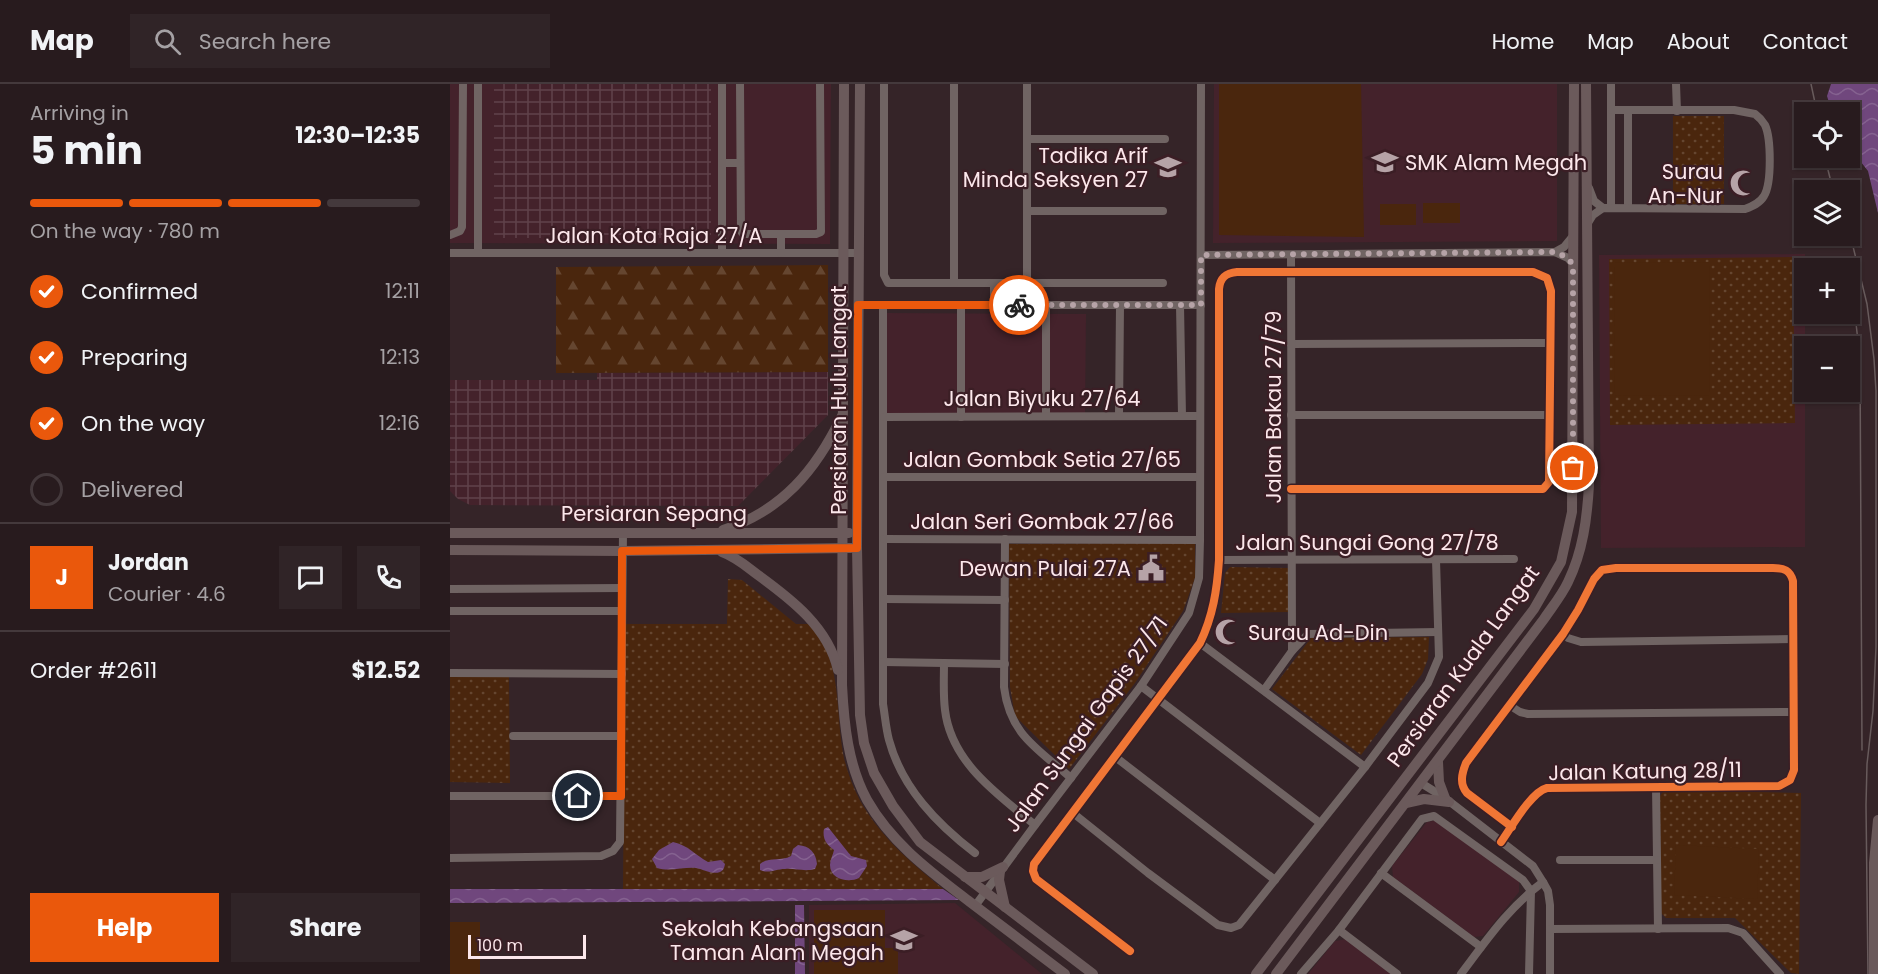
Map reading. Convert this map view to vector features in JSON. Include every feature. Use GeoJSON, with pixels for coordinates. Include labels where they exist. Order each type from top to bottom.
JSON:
{"type":"FeatureCollection","features":[{"type":"Feature","properties":{"kind":"main road","name":"Persiaran Hulu Langat"},"geometry":{"type":"LineString","coordinates":[[844,84],[842,685],[844,721],[850,754],[867,799],[878,818],[909,854],[1065,974]]}},
{"type":"Feature","properties":{"kind":"main road","name":"Persiaran Hulu Langat"},"geometry":{"type":"LineString","coordinates":[[860,84],[857,548],[860,715],[868,759],[882,790],[920,842],[1093,974]]}},
{"type":"Feature","properties":{"kind":"main road","name":"Persiaran Kuala Langat"},"geometry":{"type":"LineString","coordinates":[[1258,971],[1534,609],[1555,575],[1564,552],[1572,513],[1574,84]]}},
{"type":"Feature","properties":{"kind":"main road","name":"Persiaran Kuala Langat"},"geometry":{"type":"LineString","coordinates":[[1276,974],[1545,618],[1567,584],[1579,555],[1585,532],[1589,485],[1586,84]]}},
{"type":"Feature","properties":{"kind":"main road"},"geometry":{"type":"LineString","coordinates":[[714,532],[747,521],[770,507],[802,481],[834,433],[844,412]]}},
{"type":"Feature","properties":{"kind":"main road","name":"Persiaran Sepang"},"geometry":{"type":"LineString","coordinates":[[450,531],[473,533],[857,533]]}},
{"type":"Feature","properties":{"kind":"main road","name":"Persiaran Sepang"},"geometry":{"type":"LineString","coordinates":[[450,550],[622,551],[857,548]]}},
{"type":"Feature","properties":{"kind":"main road"},"geometry":{"type":"LineString","coordinates":[[713,550],[741,561],[799,608],[828,643],[836,661],[842,685]]}},
{"type":"Feature","properties":{"kind":"main road"},"geometry":{"type":"LineString","coordinates":[[1382,807],[1408,783],[1417,781],[1421,783],[1421,768],[1441,731]]}},
{"type":"Feature","properties":{"kind":"main road"},"geometry":{"type":"LineString","coordinates":[[1406,803],[1424,799],[1447,800],[1438,773],[1438,762]]}},
{"type":"Feature","properties":{"kind":"main road"},"geometry":{"type":"LineString","coordinates":[[1874,974],[1874,863],[1878,820]]}},
{"type":"Feature","properties":{"kind":"main road"},"geometry":{"type":"LineString","coordinates":[[965,877],[982,877],[1002,869]]}},
{"type":"Feature","properties":{"kind":"main road"},"geometry":{"type":"LineString","coordinates":[[1002,869],[999,879],[1005,907]]}},
{"type":"Feature","properties":{"kind":"main road"},"geometry":{"type":"LineString","coordinates":[[1249,974],[1258,971]]}},
{"type":"Feature","properties":{"kind":"street"},"geometry":{"type":"LineString","coordinates":[[450,235],[460,231],[462,227],[463,84]]}},
{"type":"Feature","properties":{"kind":"street"},"geometry":{"type":"LineString","coordinates":[[478,84],[478,254]]}},
{"type":"Feature","properties":{"kind":"street"},"geometry":{"type":"LineString","coordinates":[[722,84],[722,253]]}},
{"type":"Feature","properties":{"kind":"street"},"geometry":{"type":"LineString","coordinates":[[740,84],[741,231],[743,234],[816,234],[821,232],[820,84]]}},
{"type":"Feature","properties":{"kind":"street"},"geometry":{"type":"LineString","coordinates":[[884,84],[884,274],[888,283],[1163,283]]}},
{"type":"Feature","properties":{"kind":"street"},"geometry":{"type":"LineString","coordinates":[[954,84],[954,283]]}},
{"type":"Feature","properties":{"kind":"street"},"geometry":{"type":"LineString","coordinates":[[1027,84],[1027,283]]}},
{"type":"Feature","properties":{"kind":"street","name":"Jalan Sungai Gapis 27/71"},"geometry":{"type":"LineString","coordinates":[[975,906],[1141,686],[1189,613],[1198,578],[1200,540],[1201,84]]}},
{"type":"Feature","properties":{"kind":"street"},"geometry":{"type":"LineString","coordinates":[[1607,208],[1612,110],[1611,84]]}},
{"type":"Feature","properties":{"kind":"street"},"geometry":{"type":"LineString","coordinates":[[1676,84],[1677,111]]}},
{"type":"Feature","properties":{"kind":"street"},"geometry":{"type":"LineString","coordinates":[[1586,227],[1593,215],[1607,208],[1745,209],[1754,206],[1766,194],[1769,175],[1769,142],[1765,125],[1755,114],[1746,111],[1612,110]]}},
{"type":"Feature","properties":{"kind":"street"},"geometry":{"type":"LineString","coordinates":[[1628,111],[1628,208]]}},
{"type":"Feature","properties":{"kind":"street"},"geometry":{"type":"LineString","coordinates":[[1027,139],[1165,139]]}},
{"type":"Feature","properties":{"kind":"street"},"geometry":{"type":"LineString","coordinates":[[463,162],[478,162]]}},
{"type":"Feature","properties":{"kind":"street"},"geometry":{"type":"LineString","coordinates":[[722,163],[740,163]]}},
{"type":"Feature","properties":{"kind":"street"},"geometry":{"type":"LineString","coordinates":[[1587,183],[1594,201],[1607,208]]}},
{"type":"Feature","properties":{"kind":"street"},"geometry":{"type":"LineString","coordinates":[[1027,211],[1163,212]]}},
{"type":"Feature","properties":{"kind":"street"},"geometry":{"type":"LineString","coordinates":[[781,234],[781,253]]}},
{"type":"Feature","properties":{"kind":"street"},"geometry":{"type":"LineString","coordinates":[[1201,255],[1555,252],[1564,248],[1573,235]]}},
{"type":"Feature","properties":{"kind":"street"},"geometry":{"type":"LineString","coordinates":[[1555,252],[1568,258],[1573,265]]}},
{"type":"Feature","properties":{"kind":"street","name":"Jalan Kota Raja 27/A"},"geometry":{"type":"LineString","coordinates":[[450,254],[858,253]]}},
{"type":"Feature","properties":{"kind":"street","name":"Jalan Bakau 27/79"},"geometry":{"type":"LineString","coordinates":[[1291,255],[1292,651]]}},
{"type":"Feature","properties":{"kind":"street"},"geometry":{"type":"LineString","coordinates":[[1130,951],[1036,879],[1033,871],[1037,859],[1200,643],[1209,624],[1214,607],[1219,560],[1220,282],[1223,276],[1230,272],[1533,272],[1541,274],[1550,284],[1549,482],[1543,489],[1291,489]]}},
{"type":"Feature","properties":{"kind":"street"},"geometry":{"type":"LineString","coordinates":[[994,283],[994,305]]}},
{"type":"Feature","properties":{"kind":"street"},"geometry":{"type":"LineString","coordinates":[[858,305],[1201,305]]}},
{"type":"Feature","properties":{"kind":"street"},"geometry":{"type":"LineString","coordinates":[[883,305],[883,704],[887,732],[902,773],[925,808],[947,832],[975,854]]}},
{"type":"Feature","properties":{"kind":"street"},"geometry":{"type":"LineString","coordinates":[[961,305],[961,417]]}},
{"type":"Feature","properties":{"kind":"street"},"geometry":{"type":"LineString","coordinates":[[1046,305],[1046,416]]}},
{"type":"Feature","properties":{"kind":"street"},"geometry":{"type":"LineString","coordinates":[[1119,416],[1120,305]]}},
{"type":"Feature","properties":{"kind":"street"},"geometry":{"type":"LineString","coordinates":[[1180,305],[1182,416]]}},
{"type":"Feature","properties":{"kind":"street"},"geometry":{"type":"LineString","coordinates":[[1291,344],[1550,343]]}},
{"type":"Feature","properties":{"kind":"street","name":"Jalan Biyuku 27/64"},"geometry":{"type":"LineString","coordinates":[[884,417],[1200,416]]}},
{"type":"Feature","properties":{"kind":"street"},"geometry":{"type":"LineString","coordinates":[[1291,416],[1550,416]]}},
{"type":"Feature","properties":{"kind":"street","name":"Jalan Gombak Setia 27/65"},"geometry":{"type":"LineString","coordinates":[[884,477],[1200,477]]}},
{"type":"Feature","properties":{"kind":"street"},"geometry":{"type":"LineString","coordinates":[[450,858],[601,856],[613,851],[620,842],[622,532]]}},
{"type":"Feature","properties":{"kind":"street","name":"Jalan Seri Gombak 27/66"},"geometry":{"type":"LineString","coordinates":[[884,539],[1200,540]]}},
{"type":"Feature","properties":{"kind":"street"},"geometry":{"type":"LineString","coordinates":[[1005,539],[1004,687],[1006,706],[1013,722],[1026,738],[1071,778]]}},
{"type":"Feature","properties":{"kind":"street","name":"Jalan Sungai Gong 27/78"},"geometry":{"type":"LineString","coordinates":[[1219,560],[1515,559]]}},
{"type":"Feature","properties":{"kind":"street"},"geometry":{"type":"LineString","coordinates":[[1073,813],[1218,926],[1232,928],[1239,926],[1365,767],[1428,682],[1439,657],[1436,560]]}},
{"type":"Feature","properties":{"kind":"street"},"geometry":{"type":"LineString","coordinates":[[1509,705],[1514,710],[1528,714],[1793,712],[1793,581],[1787,570],[1773,568],[1608,568],[1597,574],[1563,634],[1509,705],[1466,763],[1463,788],[1512,827]]}},
{"type":"Feature","properties":{"kind":"street"},"geometry":{"type":"LineString","coordinates":[[450,589],[622,588]]}},
{"type":"Feature","properties":{"kind":"street"},"geometry":{"type":"LineString","coordinates":[[884,599],[1005,600]]}},
{"type":"Feature","properties":{"kind":"street"},"geometry":{"type":"LineString","coordinates":[[450,611],[622,610]]}},
{"type":"Feature","properties":{"kind":"street"},"geometry":{"type":"LineString","coordinates":[[1264,690],[1292,651],[1308,634],[1438,632]]}},
{"type":"Feature","properties":{"kind":"street"},"geometry":{"type":"LineString","coordinates":[[1563,634],[1581,642],[1793,639]]}},
{"type":"Feature","properties":{"kind":"street"},"geometry":{"type":"LineString","coordinates":[[1200,643],[1365,767]]}},
{"type":"Feature","properties":{"kind":"street"},"geometry":{"type":"LineString","coordinates":[[883,662],[1005,664]]}},
{"type":"Feature","properties":{"kind":"street"},"geometry":{"type":"LineString","coordinates":[[944,663],[945,712],[961,754],[987,785],[1035,825]]}},
{"type":"Feature","properties":{"kind":"street"},"geometry":{"type":"LineString","coordinates":[[450,673],[622,674]]}},
{"type":"Feature","properties":{"kind":"street"},"geometry":{"type":"LineString","coordinates":[[1141,686],[1320,823]]}},
{"type":"Feature","properties":{"kind":"street","name":"Jalan Katung 28/11"},"geometry":{"type":"LineString","coordinates":[[1501,842],[1539,790],[1547,788],[1779,786],[1790,780],[1794,770],[1793,712]]}},
{"type":"Feature","properties":{"kind":"street"},"geometry":{"type":"LineString","coordinates":[[513,736],[621,736]]}},
{"type":"Feature","properties":{"kind":"street"},"geometry":{"type":"LineString","coordinates":[[1114,756],[1275,880]]}},
{"type":"Feature","properties":{"kind":"street"},"geometry":{"type":"LineString","coordinates":[[1421,783],[1447,800],[1533,866],[1550,898],[1550,974]]}},
{"type":"Feature","properties":{"kind":"street"},"geometry":{"type":"LineString","coordinates":[[1656,787],[1658,929]]}},
{"type":"Feature","properties":{"kind":"street"},"geometry":{"type":"LineString","coordinates":[[450,796],[621,796]]}},
{"type":"Feature","properties":{"kind":"street"},"geometry":{"type":"LineString","coordinates":[[1301,974],[1339,930],[1422,819],[1428,816],[1439,818],[1523,880],[1531,891],[1529,974]]}},
{"type":"Feature","properties":{"kind":"street"},"geometry":{"type":"LineString","coordinates":[[1560,860],[1657,860]]}},
{"type":"Feature","properties":{"kind":"street"},"geometry":{"type":"LineString","coordinates":[[1381,873],[1481,947]]}},
{"type":"Feature","properties":{"kind":"street"},"geometry":{"type":"LineString","coordinates":[[1461,974],[1504,917],[1543,882]]}},
{"type":"Feature","properties":{"kind":"street"},"geometry":{"type":"LineString","coordinates":[[1550,929],[1728,928],[1748,938],[1780,974]]}},
{"type":"Feature","properties":{"kind":"street"},"geometry":{"type":"LineString","coordinates":[[1339,930],[1397,974]]}},
{"type":"Feature","properties":{"kind":"shaded area"},"geometry":{"type":"Polygon","coordinates":[[[450,84],[831,84],[830,244],[450,243],[450,84]]]}},
{"type":"Feature","properties":{"kind":"shaded area"},"geometry":{"type":"Polygon","coordinates":[[[494,84],[711,84],[711,238],[494,238],[494,84]]]}},
{"type":"Feature","properties":{"kind":"shaded area","name":"SMK Alam Megah"},"geometry":{"type":"Polygon","coordinates":[[[1214,84],[1557,84],[1557,241],[1213,243],[1214,84]]]}},
{"type":"Feature","properties":{"kind":"shaded area"},"geometry":{"type":"Polygon","coordinates":[[[1805,254],[1805,258],[1794,258],[1794,324],[1805,324],[1805,336],[1794,336],[1794,402],[1805,402],[1805,547],[1601,548],[1599,255],[1805,254]]]}},
{"type":"Feature","properties":{"kind":"shaded area"},"geometry":{"type":"Polygon","coordinates":[[[886,313],[1086,314],[1085,414],[886,414],[886,313]]]}},
{"type":"Feature","properties":{"kind":"shaded area"},"geometry":{"type":"Polygon","coordinates":[[[828,372],[828,415],[738,506],[470,505],[458,499],[450,491],[450,380],[597,380],[597,373],[828,372]]]}},
{"type":"Feature","properties":{"kind":"shaded area"},"geometry":{"type":"Polygon","coordinates":[[[1439,820],[1519,881],[1519,892],[1483,936],[1474,937],[1393,877],[1392,866],[1427,822],[1439,820]]]}},
{"type":"Feature","properties":{"kind":"shaded area","name":"Sekolah Kebangsaan Taman Alam Megah"},"geometry":{"type":"Polygon","coordinates":[[[955,903],[1042,974],[809,974],[809,905],[955,903]]]}},
{"type":"Feature","properties":{"kind":"shaded area"},"geometry":{"type":"Polygon","coordinates":[[[1347,939],[1392,974],[1308,974],[1335,941],[1347,939]]]}},
{"type":"Feature","properties":{"kind":"green space"},"geometry":{"type":"Polygon","coordinates":[[[1219,84],[1361,84],[1364,237],[1219,235],[1219,84]]]}},
{"type":"Feature","properties":{"kind":"green space"},"geometry":{"type":"Polygon","coordinates":[[[1673,116],[1724,116],[1724,204],[1673,204],[1673,116]]]}},
{"type":"Feature","properties":{"kind":"green space"},"geometry":{"type":"Polygon","coordinates":[[[1423,203],[1460,203],[1460,223],[1423,223],[1423,203]]]}},
{"type":"Feature","properties":{"kind":"green space"},"geometry":{"type":"Polygon","coordinates":[[[1380,204],[1416,204],[1416,225],[1380,225],[1380,204]]]}},
{"type":"Feature","properties":{"kind":"green space"},"geometry":{"type":"Polygon","coordinates":[[[1793,257],[1795,423],[1610,425],[1609,259],[1793,257]]]}},
{"type":"Feature","properties":{"kind":"green space"},"geometry":{"type":"Polygon","coordinates":[[[1709,262],[1710,395],[1615,396],[1614,263],[1709,262]]]}},
{"type":"Feature","properties":{"kind":"green space"},"geometry":{"type":"Polygon","coordinates":[[[828,265],[828,372],[556,373],[556,267],[828,265]]]}},
{"type":"Feature","properties":{"kind":"green space"},"geometry":{"type":"Polygon","coordinates":[[[1195,543],[1195,578],[1183,611],[1135,683],[1069,769],[1015,716],[1010,687],[1009,544],[1195,543]]]}},
{"type":"Feature","properties":{"kind":"green space"},"geometry":{"type":"Polygon","coordinates":[[[1230,567],[1289,568],[1289,612],[1221,613],[1225,573],[1230,567]]]}},
{"type":"Feature","properties":{"kind":"green space"},"geometry":{"type":"Polygon","coordinates":[[[728,579],[742,580],[796,624],[808,624],[821,639],[834,675],[843,753],[855,790],[864,807],[886,837],[943,889],[623,890],[625,624],[727,624],[728,579]]]}},
{"type":"Feature","properties":{"kind":"green space"},"geometry":{"type":"Polygon","coordinates":[[[1429,637],[1428,659],[1422,674],[1361,755],[1272,689],[1311,638],[1429,637]]]}},
{"type":"Feature","properties":{"kind":"green space"},"geometry":{"type":"Polygon","coordinates":[[[450,676],[509,676],[510,783],[450,782],[450,676]]]}},
{"type":"Feature","properties":{"kind":"green space"},"geometry":{"type":"Polygon","coordinates":[[[1664,790],[1801,793],[1799,974],[1791,973],[1735,918],[1666,918],[1661,913],[1660,796],[1664,790]]]}},
{"type":"Feature","properties":{"kind":"green space"},"geometry":{"type":"Polygon","coordinates":[[[1676,845],[1759,849],[1757,899],[1674,895],[1676,845]]]}},
{"type":"Feature","properties":{"kind":"green space"},"geometry":{"type":"Polygon","coordinates":[[[814,910],[885,910],[885,948],[898,948],[898,974],[814,974],[814,910]]]}},
{"type":"Feature","properties":{"kind":"green space"},"geometry":{"type":"Polygon","coordinates":[[[450,922],[480,922],[480,974],[450,974],[450,922]]]}},
{"type":"Feature","properties":{"kind":"water"},"geometry":{"type":"Polygon","coordinates":[[[1831,84],[1878,84],[1878,213],[1868,171],[1860,161],[1860,102],[1829,102],[1827,96],[1831,84]]]}},
{"type":"Feature","properties":{"kind":"water"},"geometry":{"type":"Polygon","coordinates":[[[828,827],[851,856],[866,860],[867,866],[859,878],[845,880],[833,874],[830,861],[834,850],[824,839],[824,829],[828,827]]]}},
{"type":"Feature","properties":{"kind":"water"},"geometry":{"type":"Polygon","coordinates":[[[673,842],[708,862],[721,860],[725,864],[724,869],[714,873],[696,868],[667,870],[657,868],[652,859],[659,850],[673,842]]]}},
{"type":"Feature","properties":{"kind":"water"},"geometry":{"type":"Polygon","coordinates":[[[798,845],[814,853],[817,864],[815,869],[785,869],[767,872],[760,870],[760,864],[764,862],[791,856],[793,849],[798,845]]]}},
{"type":"Feature","properties":{"kind":"water"},"geometry":{"type":"Polygon","coordinates":[[[450,889],[943,889],[959,900],[450,903],[450,889]]]}},
{"type":"Feature","properties":{"kind":"water"},"geometry":{"type":"Polygon","coordinates":[[[795,905],[804,905],[805,974],[795,974],[795,905]]]}},
{"type":"Feature","properties":{"kind":"tram line"},"geometry":{"type":"LineString","coordinates":[[1811,84],[1815,102]]}},
{"type":"Feature","properties":{"kind":"tram line"},"geometry":{"type":"LineString","coordinates":[[1828,168],[1830,180]]}},
{"type":"Feature","properties":{"kind":"tram line"},"geometry":{"type":"LineString","coordinates":[[1853,246],[1867,304],[1876,391],[1876,647],[1866,805],[1868,974]]}},
{"type":"Feature","properties":{"kind":"tram line"},"geometry":{"type":"LineString","coordinates":[[1856,324],[1860,359],[1862,750]]}},
{"type":"Feature","properties":{"kind":"cycle path"},"geometry":{"type":"LineString","coordinates":[[1130,951],[1036,879],[1033,871],[1034,864],[1200,643],[1208,623],[1216,592],[1219,560],[1219,289],[1222,279],[1226,275],[1237,272],[1533,272],[1547,278],[1551,291],[1549,482],[1543,489],[1291,489]]}},
{"type":"Feature","properties":{"kind":"cycle path"},"geometry":{"type":"LineString","coordinates":[[1501,842],[1510,828],[1516,820],[1528,803],[1547,788],[1779,786],[1790,780],[1794,770],[1793,581],[1788,572],[1773,568],[1616,568],[1602,570],[1594,579],[1563,634],[1466,763],[1462,775],[1464,790],[1467,793],[1512,827]]}},
{"type":"Feature","properties":{"kind":"way so far"},"geometry":{"type":"LineString","coordinates":[[1019,305],[1201,305],[1201,255],[1555,252],[1568,258],[1573,265],[1573,468]]}},
{"type":"Feature","properties":{"kind":"place","name":"SMK Alam Megah"},"geometry":{"type":"Point","coordinates":[1385,162]}},
{"type":"Feature","properties":{"kind":"place","name":"Tadika Arif Minda Seksyen 27"},"geometry":{"type":"Point","coordinates":[1168,167]}},
{"type":"Feature","properties":{"kind":"place","name":"Surau An-Nur"},"geometry":{"type":"Point","coordinates":[1743,183]}},
{"type":"Feature","properties":{"kind":"place","name":"Dewan Pulai 27A"},"geometry":{"type":"Point","coordinates":[1151,568]}},
{"type":"Feature","properties":{"kind":"place","name":"Surau Ad-Din"},"geometry":{"type":"Point","coordinates":[1228,632]}},
{"type":"Feature","properties":{"kind":"place","name":"Sekolah Kebangsaan Taman Alam Megah"},"geometry":{"type":"Point","coordinates":[904,940]}},
{"type":"Feature","properties":{"kind":"route"},"geometry":{"type":"LineString","coordinates":[[578,796],[621,796],[622,551],[857,548],[858,305],[1019,305]]}}]}
